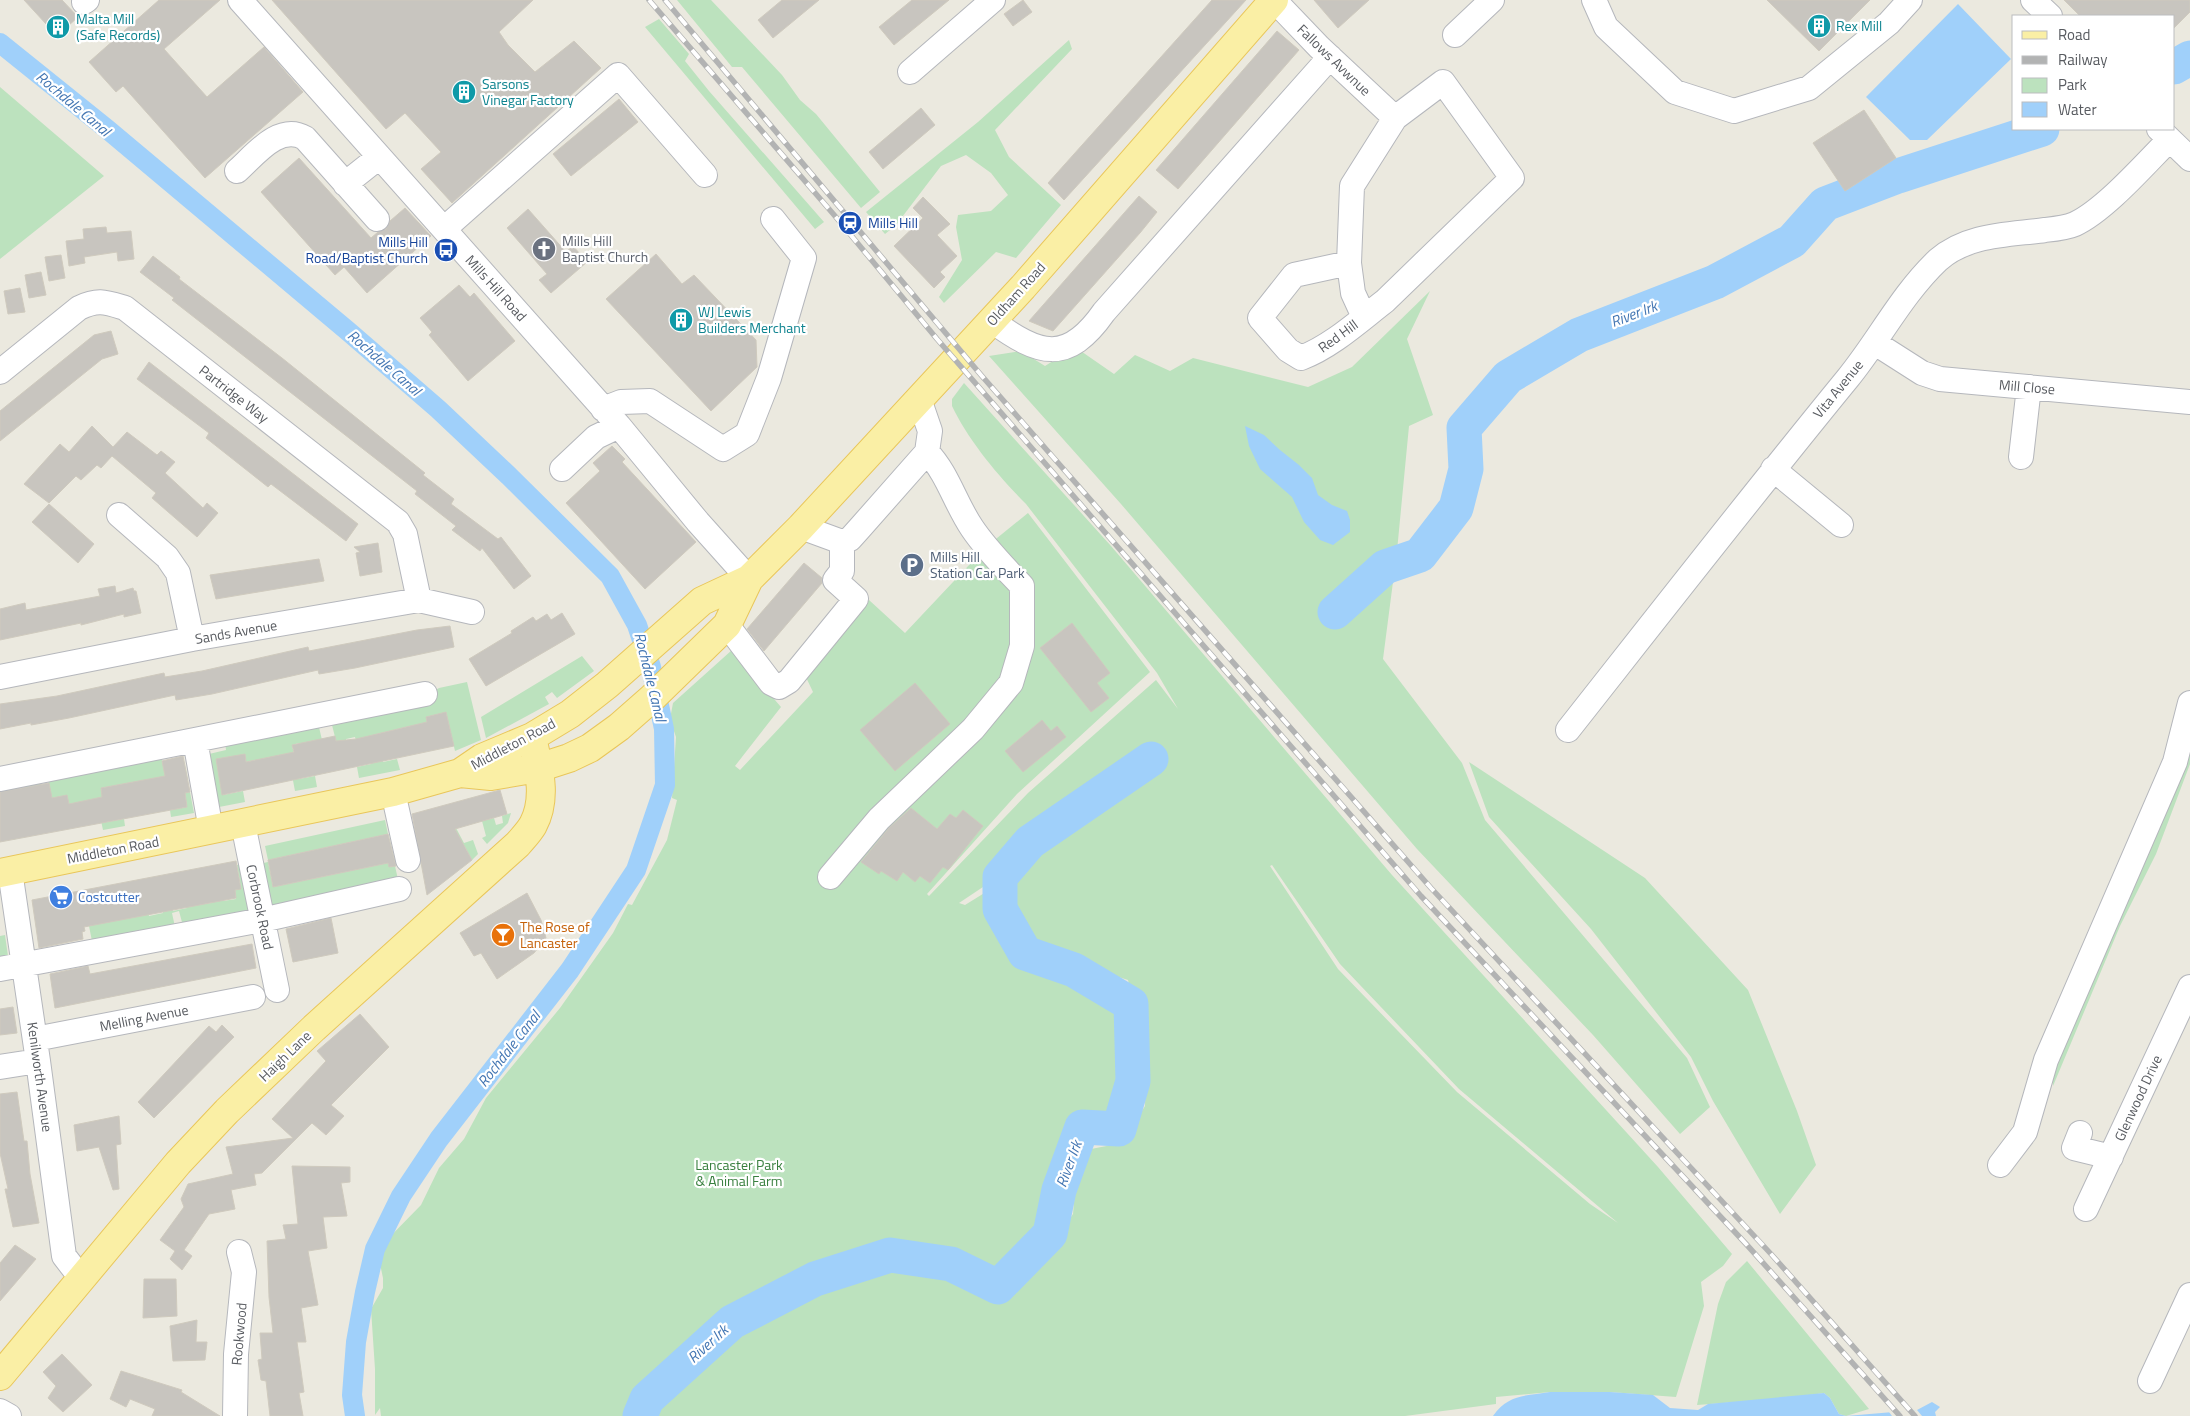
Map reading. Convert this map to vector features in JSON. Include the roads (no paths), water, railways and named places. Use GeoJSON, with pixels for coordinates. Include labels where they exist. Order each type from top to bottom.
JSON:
{"type":"FeatureCollection","features":[{"type":"Feature","properties":{"kind":"main road","name":"Oldham Road"},"geometry":{"type":"LineString","coordinates":[[749,579],[801,527],[992,321],[1274,0]]}},
{"type":"Feature","properties":{"kind":"main road","name":"Middleton Road"},"geometry":{"type":"LineString","coordinates":[[460,773],[491,776],[538,768],[569,758],[590,748],[619,727],[727,626],[749,579]]}},
{"type":"Feature","properties":{"kind":"main road","name":"Middleton Road"},"geometry":{"type":"LineString","coordinates":[[5,872],[393,792],[460,773],[482,758],[532,737],[570,714],[607,685],[702,600],[749,579]]}},
{"type":"Feature","properties":{"kind":"main road","name":"Haigh Lane"},"geometry":{"type":"LineString","coordinates":[[0,1376],[178,1163],[227,1111],[308,1033],[518,844],[533,826],[539,809],[542,788],[532,737]]}},
{"type":"Feature","properties":{"kind":"street","name":"Mills Hill Road"},"geometry":{"type":"LineString","coordinates":[[240,0],[611,418],[698,522],[749,579]]}},
{"type":"Feature","properties":{"kind":"street"},"geometry":{"type":"LineString","coordinates":[[910,72],[993,0]]}},
{"type":"Feature","properties":{"kind":"street","name":"Fallows Avwnue"},"geometry":{"type":"LineString","coordinates":[[1274,0],[1330,57],[1395,118]]}},
{"type":"Feature","properties":{"kind":"street"},"geometry":{"type":"LineString","coordinates":[[1454,34],[1492,0]]}},
{"type":"Feature","properties":{"kind":"street"},"geometry":{"type":"LineString","coordinates":[[1594,0],[1606,27],[1675,92],[1734,111],[1809,88],[1889,23],[1910,0]]}},
{"type":"Feature","properties":{"kind":"street"},"geometry":{"type":"LineString","coordinates":[[2034,0],[2049,15]]}},
{"type":"Feature","properties":{"kind":"street"},"geometry":{"type":"LineString","coordinates":[[992,321],[1013,336],[1050,351],[1069,347],[1091,330],[1104,312],[1330,57]]}},
{"type":"Feature","properties":{"kind":"street"},"geometry":{"type":"LineString","coordinates":[[444,229],[618,75],[705,175]]}},
{"type":"Feature","properties":{"kind":"street"},"geometry":{"type":"LineString","coordinates":[[1443,82],[1512,178],[1386,301],[1364,317],[1353,293],[1349,263],[1352,186],[1395,118],[1443,82]]}},
{"type":"Feature","properties":{"kind":"street"},"geometry":{"type":"LineString","coordinates":[[237,171],[275,138],[291,133],[305,138],[377,219]]}},
{"type":"Feature","properties":{"kind":"street"},"geometry":{"type":"LineString","coordinates":[[2164,134],[2190,159]]}},
{"type":"Feature","properties":{"kind":"street","name":"Vita Avenue"},"geometry":{"type":"LineString","coordinates":[[1568,730],[1773,469],[1875,343],[1898,307],[1924,274],[1952,250],[1966,242],[2075,224],[2105,203],[2164,134]]}},
{"type":"Feature","properties":{"kind":"street"},"geometry":{"type":"LineString","coordinates":[[345,184],[379,157]]}},
{"type":"Feature","properties":{"kind":"street"},"geometry":{"type":"LineString","coordinates":[[562,469],[596,437],[621,402],[650,401],[723,449],[747,434],[769,378],[804,258],[773,219]]}},
{"type":"Feature","properties":{"kind":"street","name":"Red Hill"},"geometry":{"type":"LineString","coordinates":[[1349,263],[1294,275],[1260,318],[1288,350],[1301,358],[1316,352],[1364,317]]}},
{"type":"Feature","properties":{"kind":"street","name":"Partridge Way"},"geometry":{"type":"LineString","coordinates":[[0,372],[79,308],[92,302],[105,302],[125,308],[398,522],[405,534],[419,600]]}},
{"type":"Feature","properties":{"kind":"street","name":"Mill Close"},"geometry":{"type":"LineString","coordinates":[[1875,343],[1922,374],[1940,379],[2190,402]]}},
{"type":"Feature","properties":{"kind":"street"},"geometry":{"type":"LineString","coordinates":[[2021,457],[2029,387]]}},
{"type":"Feature","properties":{"kind":"street"},"geometry":{"type":"LineString","coordinates":[[801,527],[842,542],[850,539],[860,529],[927,452],[930,431],[919,399]]}},
{"type":"Feature","properties":{"kind":"street"},"geometry":{"type":"LineString","coordinates":[[830,878],[879,819],[973,729],[1011,683],[1022,646],[1022,586],[986,547],[972,528],[944,474],[927,452]]}},
{"type":"Feature","properties":{"kind":"street"},"geometry":{"type":"LineString","coordinates":[[1773,469],[1841,524]]}},
{"type":"Feature","properties":{"kind":"street"},"geometry":{"type":"LineString","coordinates":[[119,514],[167,557],[178,573],[192,639]]}},
{"type":"Feature","properties":{"kind":"street"},"geometry":{"type":"LineString","coordinates":[[727,626],[771,683],[779,687],[789,681],[856,600],[835,580],[842,571],[842,542]]}},
{"type":"Feature","properties":{"kind":"street","name":"Sands Avenue"},"geometry":{"type":"LineString","coordinates":[[0,677],[192,639],[419,600],[472,612]]}},
{"type":"Feature","properties":{"kind":"street"},"geometry":{"type":"LineString","coordinates":[[0,779],[425,694]]}},
{"type":"Feature","properties":{"kind":"street"},"geometry":{"type":"LineString","coordinates":[[2000,1165],[2025,1132],[2046,1060],[2175,762],[2190,702]]}},
{"type":"Feature","properties":{"kind":"street"},"geometry":{"type":"LineString","coordinates":[[195,740],[211,830]]}},
{"type":"Feature","properties":{"kind":"street"},"geometry":{"type":"LineString","coordinates":[[393,792],[408,860]]}},
{"type":"Feature","properties":{"kind":"street","name":"Corbrook Road"},"geometry":{"type":"LineString","coordinates":[[243,824],[277,990]]}},
{"type":"Feature","properties":{"kind":"street","name":"Kenilworth Avenue"},"geometry":{"type":"LineString","coordinates":[[5,872],[25,965],[64,1256],[81,1278]]}},
{"type":"Feature","properties":{"kind":"street"},"geometry":{"type":"LineString","coordinates":[[0,969],[262,920],[399,890]]}},
{"type":"Feature","properties":{"kind":"street","name":"Glenwood Drive"},"geometry":{"type":"LineString","coordinates":[[2086,1208],[2190,987]]}},
{"type":"Feature","properties":{"kind":"street","name":"Melling Avenue"},"geometry":{"type":"LineString","coordinates":[[0,1067],[37,1050],[253,997]]}},
{"type":"Feature","properties":{"kind":"street"},"geometry":{"type":"LineString","coordinates":[[2075,1146],[2111,1157]]}},
{"type":"Feature","properties":{"kind":"street","name":"Rookwood"},"geometry":{"type":"LineString","coordinates":[[235,1416],[236,1354],[244,1272],[239,1252]]}},
{"type":"Feature","properties":{"kind":"street"},"geometry":{"type":"LineString","coordinates":[[2150,1381],[2190,1295]]}},
{"type":"Feature","properties":{"kind":"street"},"geometry":{"type":"LineString","coordinates":[[0,1411],[9,1416]]}},
{"type":"Feature","properties":{"kind":"water"},"geometry":{"type":"Polygon","coordinates":[[[1958,4],[2011,59],[1927,140],[1910,140],[1866,97],[1958,4]]]}},
{"type":"Feature","properties":{"kind":"water"},"geometry":{"type":"Polygon","coordinates":[[[1245,426],[1264,435],[1299,465],[1312,478],[1318,495],[1332,505],[1347,511],[1350,520],[1350,532],[1333,545],[1320,540],[1304,522],[1292,497],[1260,469],[1249,446],[1245,426]]]}},
{"type":"Feature","properties":{"kind":"water"},"geometry":{"type":"Polygon","coordinates":[[[1550,1392],[1610,1392],[1653,1395],[1670,1408],[1698,1410],[1708,1404],[1824,1393],[1830,1398],[1839,1414],[1846,1416],[1493,1416],[1505,1404],[1518,1397],[1550,1392]]]}},
{"type":"Feature","properties":{"kind":"water"},"geometry":{"type":"Polygon","coordinates":[[[1932,1402],[1940,1407],[1935,1412],[1936,1416],[1846,1416],[1917,1410],[1932,1402]]]}},
{"type":"Feature","properties":{"kind":"waterway","name":"Rochdale Canal"},"geometry":{"type":"LineString","coordinates":[[0,43],[107,129],[349,332],[438,409],[509,476],[610,576],[637,625],[651,667],[664,729],[665,785],[636,870],[570,970],[439,1139],[401,1196],[375,1249],[365,1292],[356,1342],[352,1395],[355,1416]]}},
{"type":"Feature","properties":{"kind":"waterway","name":"River Irk"},"geometry":{"type":"LineString","coordinates":[[2175,66],[2190,58]]}},
{"type":"Feature","properties":{"kind":"waterway","name":"River Irk"},"geometry":{"type":"LineString","coordinates":[[1335,612],[1385,567],[1420,555],[1456,508],[1466,469],[1464,428],[1508,377],[1579,335],[1715,282],[1792,241],[1825,204],[1898,176],[2039,130]]}},
{"type":"Feature","properties":{"kind":"waterway","name":"River Irk"},"geometry":{"type":"LineString","coordinates":[[640,1416],[647,1399],[732,1322],[815,1279],[890,1255],[951,1264],[998,1287],[1050,1234],[1059,1190],[1082,1127],[1119,1129],[1133,1081],[1131,1004],[1074,970],[1025,953],[1000,909],[1000,877],[1030,842],[1151,759]]}},
{"type":"Feature","properties":{"kind":"railway"},"geometry":{"type":"LineString","coordinates":[[649,0],[835,216],[937,339],[1421,896],[1747,1245],[1900,1416]]}},
{"type":"Feature","properties":{"kind":"railway"},"geometry":{"type":"LineString","coordinates":[[665,0],[981,375],[1431,888],[1771,1254],[1915,1416]]}},
{"type":"Feature","properties":{"kind":"place","name":"Rex Mill"},"geometry":{"type":"Point","coordinates":[1819,26]}},
{"type":"Feature","properties":{"kind":"place","name":"Malta Mill (Safe Records)"},"geometry":{"type":"Point","coordinates":[58,27]}},
{"type":"Feature","properties":{"kind":"place","name":"Sarsons Vinegar Factory"},"geometry":{"type":"Point","coordinates":[464,92]}},
{"type":"Feature","properties":{"kind":"place","name":"Mills Hill"},"geometry":{"type":"Point","coordinates":[850,223]}},
{"type":"Feature","properties":{"kind":"place","name":"Mills Hill Baptist Church"},"geometry":{"type":"Point","coordinates":[544,249]}},
{"type":"Feature","properties":{"kind":"place","name":"Mills Hill Road/Baptist Church"},"geometry":{"type":"Point","coordinates":[446,250]}},
{"type":"Feature","properties":{"kind":"place","name":"WJ Lewis Builders Merchant"},"geometry":{"type":"Point","coordinates":[681,320]}},
{"type":"Feature","properties":{"kind":"place","name":"Mills Hill Station Car Park"},"geometry":{"type":"Point","coordinates":[912,565]}},
{"type":"Feature","properties":{"kind":"place","name":"Costcutter"},"geometry":{"type":"Point","coordinates":[61,897]}},
{"type":"Feature","properties":{"kind":"place","name":"The Rose of Lancaster"},"geometry":{"type":"Point","coordinates":[503,935]}},
{"type":"Feature","properties":{"kind":"park label","name":"Lancaster Park & Animal Farm"},"geometry":{"type":"Point","coordinates":[739,1174]}}]}
